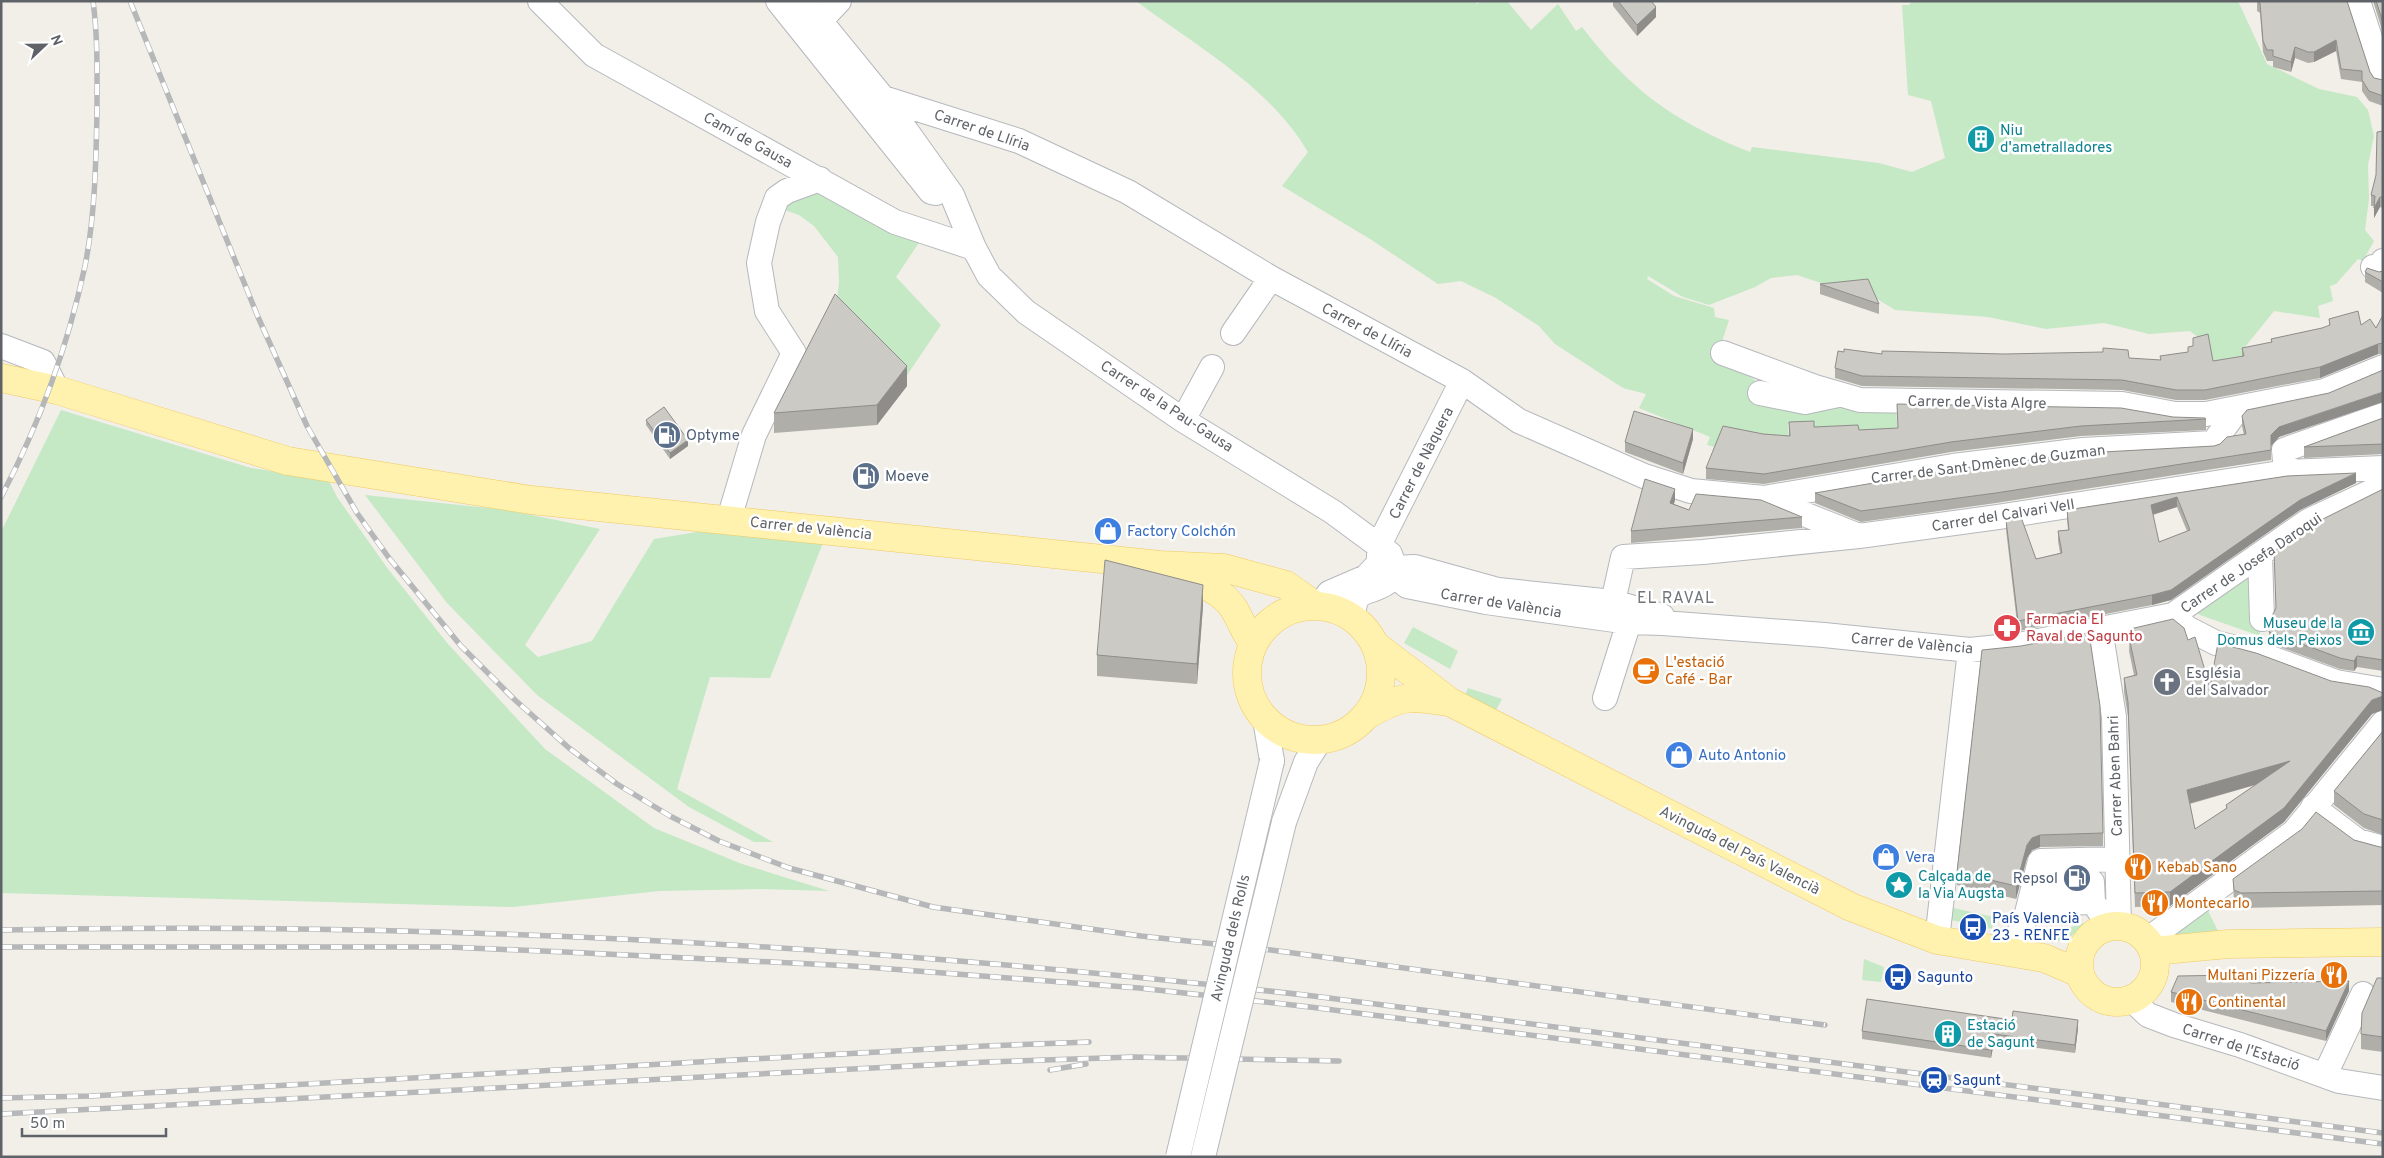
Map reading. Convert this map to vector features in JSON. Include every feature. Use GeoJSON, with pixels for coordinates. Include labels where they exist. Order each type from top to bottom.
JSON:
{"type":"FeatureCollection","features":[{"type":"Feature","properties":{"kind":"main road","name":"Carrer de València"},"geometry":{"type":"LineString","coordinates":[[1,378],[57,390],[288,461],[530,500],[729,519],[1160,565],[1224,568],[1286,585],[1318,605]]}},
{"type":"Feature","properties":{"kind":"main road","name":"Carrer de València"},"geometry":{"type":"LineString","coordinates":[[1160,565],[1206,585],[1233,607],[1242,628],[1253,644]]}},
{"type":"Feature","properties":{"kind":"main road"},"geometry":{"type":"LineString","coordinates":[[1318,605],[1353,618],[1366,630],[1375,644],[1381,668],[1378,693],[1367,715],[1346,732],[1313,751],[1300,738],[1281,731],[1266,719],[1251,696],[1247,670],[1253,644],[1268,624],[1290,610],[1318,605]]}},
{"type":"Feature","properties":{"kind":"main road","name":"Avinguda del País Valencià"},"geometry":{"type":"LineString","coordinates":[[1375,644],[1450,702],[1851,907],[1937,940],[2044,958],[2079,973]]}},
{"type":"Feature","properties":{"kind":"main road","name":"Avinguda del País Valencià"},"geometry":{"type":"LineString","coordinates":[[1367,715],[1391,700],[1418,697],[1450,702]]}},
{"type":"Feature","properties":{"kind":"main road"},"geometry":{"type":"LineString","coordinates":[[2115,927],[2135,930],[2152,953],[2148,986],[2132,1000],[2107,1002],[2086,988],[2079,973],[2083,944],[2096,931],[2115,927]]}},
{"type":"Feature","properties":{"kind":"main road"},"geometry":{"type":"LineString","coordinates":[[2152,953],[2228,944],[2383,942]]}},
{"type":"Feature","properties":{"kind":"main road","name":"Avinguda del País Valencià"},"geometry":{"type":"LineString","coordinates":[[2044,958],[2083,944]]}},
{"type":"Feature","properties":{"kind":"main road"},"geometry":{"type":"LineString","coordinates":[[2152,953],[2230,959],[2383,956]]}},
{"type":"Feature","properties":{"kind":"street","name":"Camí de Gausa"},"geometry":{"type":"LineString","coordinates":[[540,1],[594,55],[896,222],[974,248]]}},
{"type":"Feature","properties":{"kind":"street"},"geometry":{"type":"LineString","coordinates":[[778,1],[931,192],[952,196]]}},
{"type":"Feature","properties":{"kind":"street"},"geometry":{"type":"LineString","coordinates":[[804,1],[883,98],[952,196]]}},
{"type":"Feature","properties":{"kind":"street"},"geometry":{"type":"LineString","coordinates":[[820,21],[839,1]]}},
{"type":"Feature","properties":{"kind":"street"},"geometry":{"type":"LineString","coordinates":[[2358,1],[2383,78]]}},
{"type":"Feature","properties":{"kind":"street","name":"Carrer de Llíria"},"geometry":{"type":"LineString","coordinates":[[883,98],[1019,141],[1128,192],[1272,278],[1462,382],[1520,421],[1644,476],[1691,491],[1764,498],[1858,536]]}},
{"type":"Feature","properties":{"kind":"street"},"geometry":{"type":"LineString","coordinates":[[729,519],[754,436],[794,353],[767,311],[758,263],[768,222],[777,198],[787,191],[820,179]]}},
{"type":"Feature","properties":{"kind":"street","name":"Carrer de la Pau-Gausa"},"geometry":{"type":"LineString","coordinates":[[952,196],[974,248],[989,276],[1026,312],[1183,420],[1332,512],[1379,545]]}},
{"type":"Feature","properties":{"kind":"street"},"geometry":{"type":"LineString","coordinates":[[1233,333],[1272,278]]}},
{"type":"Feature","properties":{"kind":"street"},"geometry":{"type":"LineString","coordinates":[[1,346],[43,362],[57,390]]}},
{"type":"Feature","properties":{"kind":"street","name":"Carrer de Vista Algre"},"geometry":{"type":"LineString","coordinates":[[1723,353],[1860,400],[2122,404],[2175,414],[2206,414],[2324,391],[2383,367]]}},
{"type":"Feature","properties":{"kind":"street"},"geometry":{"type":"LineString","coordinates":[[1183,420],[1212,367]]}},
{"type":"Feature","properties":{"kind":"street","name":"Carrer de Nàquera"},"geometry":{"type":"LineString","coordinates":[[1318,605],[1329,593],[1366,577],[1379,563],[1379,545],[1462,382]]}},
{"type":"Feature","properties":{"kind":"street"},"geometry":{"type":"LineString","coordinates":[[1760,393],[1805,402],[1840,394]]}},
{"type":"Feature","properties":{"kind":"street","name":"Carrer de Sant Dmènec de Guzman"},"geometry":{"type":"LineString","coordinates":[[1764,498],[1953,466],[2074,451],[2213,443],[2238,409]]}},
{"type":"Feature","properties":{"kind":"street"},"geometry":{"type":"LineString","coordinates":[[2286,472],[2284,450],[2383,415]]}},
{"type":"Feature","properties":{"kind":"street","name":"Carrer del Calvari Vell"},"geometry":{"type":"LineString","coordinates":[[1613,602],[1623,557],[1703,552],[1858,536],[1998,517],[2286,472],[2383,468]]}},
{"type":"Feature","properties":{"kind":"street","name":"Carrer de Josefa Daroqui"},"geometry":{"type":"LineString","coordinates":[[2173,615],[2308,521],[2383,486]]}},
{"type":"Feature","properties":{"kind":"street"},"geometry":{"type":"LineString","coordinates":[[1353,618],[1354,603],[1360,594],[1389,581],[1400,572],[1390,554],[1379,545]]}},
{"type":"Feature","properties":{"kind":"street"},"geometry":{"type":"LineString","coordinates":[[2260,556],[2262,619]]}},
{"type":"Feature","properties":{"kind":"street","name":"Carrer de València"},"geometry":{"type":"LineString","coordinates":[[1663,622],[1662,616],[1613,602],[1498,590],[1415,568],[1400,572],[1407,586],[1486,602],[1629,622],[1663,622],[1824,635],[1970,650],[2018,644],[2173,615]]}},
{"type":"Feature","properties":{"kind":"street"},"geometry":{"type":"LineString","coordinates":[[2173,615],[2187,628],[2216,643],[2260,654],[2336,682],[2383,690]]}},
{"type":"Feature","properties":{"kind":"street"},"geometry":{"type":"LineString","coordinates":[[1605,698],[1629,622]]}},
{"type":"Feature","properties":{"kind":"street","name":"Carrer Aben Bahri"},"geometry":{"type":"LineString","coordinates":[[2100,628],[2114,717],[2118,859],[2115,927]]}},
{"type":"Feature","properties":{"kind":"street"},"geometry":{"type":"LineString","coordinates":[[1937,940],[1970,650]]}},
{"type":"Feature","properties":{"kind":"street","name":"Avinguda dels Rolls"},"geometry":{"type":"LineString","coordinates":[[1178,1157],[1272,762],[1266,719]]}},
{"type":"Feature","properties":{"kind":"street"},"geometry":{"type":"LineString","coordinates":[[2152,953],[2294,832],[2383,723]]}},
{"type":"Feature","properties":{"kind":"street","name":"Avinguda dels Rolls"},"geometry":{"type":"LineString","coordinates":[[1203,1157],[1284,822],[1313,751]]}},
{"type":"Feature","properties":{"kind":"street"},"geometry":{"type":"LineString","coordinates":[[2313,807],[2358,841],[2383,848]]}},
{"type":"Feature","properties":{"kind":"street"},"geometry":{"type":"LineString","coordinates":[[2000,951],[2018,935],[2033,891],[2040,860],[2118,859]]}},
{"type":"Feature","properties":{"kind":"street"},"geometry":{"type":"LineString","coordinates":[[2033,891],[2063,903],[2093,902],[2115,927]]}},
{"type":"Feature","properties":{"kind":"street"},"geometry":{"type":"LineString","coordinates":[[2325,1075],[2363,994]]}},
{"type":"Feature","properties":{"kind":"street","name":"Carrer de l'Estació"},"geometry":{"type":"LineString","coordinates":[[2132,1000],[2148,1015],[2158,1020],[2355,1086],[2383,1088]]}},
{"type":"Feature","properties":{"kind":"green space"},"geometry":{"type":"Polygon","coordinates":[[[1136,1],[1475,1],[1477,4],[1481,1],[1507,1],[1531,30],[1558,4],[1576,31],[1582,27],[1618,69],[1637,87],[1677,116],[1724,141],[1750,152],[1752,147],[1879,163],[1912,172],[1945,158],[1931,101],[1908,95],[1902,5],[1909,5],[1912,1],[2238,1],[2267,64],[2319,89],[2357,97],[2368,110],[2374,136],[2368,165],[2369,199],[2365,230],[2374,241],[2363,261],[2358,259],[2336,284],[2330,286],[2333,301],[2318,306],[2320,318],[2274,311],[2245,347],[2245,356],[2211,361],[2208,345],[2190,331],[2149,334],[2104,323],[2046,329],[1988,317],[1895,310],[1848,281],[1824,284],[1797,275],[1771,278],[1755,287],[1709,305],[1683,297],[1648,276],[1647,279],[1674,296],[1714,308],[1715,317],[1729,320],[1716,360],[1754,379],[1762,396],[1828,408],[1896,408],[1898,438],[1866,440],[1788,424],[1789,440],[1718,448],[1707,445],[1710,437],[1639,408],[1646,394],[1623,388],[1555,344],[1539,326],[1496,298],[1461,281],[1438,284],[1370,239],[1282,186],[1308,152],[1292,128],[1252,87],[1230,69],[1136,1]]]}},
{"type":"Feature","properties":{"kind":"green space"},"geometry":{"type":"Polygon","coordinates":[[[820,179],[922,238],[896,277],[941,325],[903,381],[835,315],[839,282],[838,257],[814,226],[799,215],[774,206],[820,179]]]}},
{"type":"Feature","properties":{"kind":"green space"},"geometry":{"type":"Polygon","coordinates":[[[61,410],[251,468],[328,479],[337,497],[388,569],[448,644],[545,749],[654,828],[742,864],[829,891],[762,889],[659,891],[513,907],[1,893],[1,532],[61,410]]]}},
{"type":"Feature","properties":{"kind":"green space"},"geometry":{"type":"Polygon","coordinates":[[[365,495],[507,510],[600,529],[525,645],[538,657],[592,641],[654,539],[697,532],[826,535],[770,678],[710,677],[677,789],[773,842],[754,842],[689,807],[537,695],[447,603],[365,495]]]}},
{"type":"Feature","properties":{"kind":"green space"},"geometry":{"type":"Polygon","coordinates":[[[2245,574],[2261,594],[2260,636],[2196,612],[2245,574]]]}},
{"type":"Feature","properties":{"kind":"green space"},"geometry":{"type":"Polygon","coordinates":[[[1413,627],[1458,651],[1450,669],[1404,643],[1413,627]]]}},
{"type":"Feature","properties":{"kind":"green space"},"geometry":{"type":"Polygon","coordinates":[[[1468,688],[1502,699],[1495,712],[1464,697],[1468,688]]]}},
{"type":"Feature","properties":{"kind":"green space"},"geometry":{"type":"Polygon","coordinates":[[[1949,907],[1994,917],[1992,929],[1951,920],[1949,907]]]}},
{"type":"Feature","properties":{"kind":"green space"},"geometry":{"type":"Polygon","coordinates":[[[2206,907],[2220,935],[2173,940],[2174,930],[2206,907]]]}},
{"type":"Feature","properties":{"kind":"green space"},"geometry":{"type":"Polygon","coordinates":[[[2087,922],[2069,938],[2051,943],[2053,933],[2087,922]]]}},
{"type":"Feature","properties":{"kind":"green space"},"geometry":{"type":"Polygon","coordinates":[[[1864,959],[1884,967],[1881,982],[1862,980],[1864,959]]]}},
{"type":"Feature","properties":{"kind":"building"},"geometry":{"type":"Polygon","coordinates":[[[1618,1],[1651,1],[1656,7],[1637,25],[1618,1]]]}},
{"type":"Feature","properties":{"kind":"building"},"geometry":{"type":"Polygon","coordinates":[[[2257,1],[2347,1],[2370,72],[2374,78],[2383,80],[2383,96],[2369,91],[2362,80],[2362,71],[2341,69],[2336,40],[2314,52],[2308,52],[2295,47],[2291,62],[2273,56],[2273,50],[2267,50],[2263,41],[2260,3],[2257,1]]]}},
{"type":"Feature","properties":{"kind":"building"},"geometry":{"type":"Polygon","coordinates":[[[2376,1],[2383,1],[2383,22],[2376,1]]]}},
{"type":"Feature","properties":{"kind":"building"},"geometry":{"type":"Polygon","coordinates":[[[2383,131],[2383,197],[2380,197],[2374,208],[2375,196],[2371,195],[2376,175],[2377,132],[2383,131]]]}},
{"type":"Feature","properties":{"kind":"building"},"geometry":{"type":"Polygon","coordinates":[[[2367,268],[2379,272],[2383,271],[2383,282],[2365,272],[2367,268]]]}},
{"type":"Feature","properties":{"kind":"building"},"geometry":{"type":"Polygon","coordinates":[[[1868,279],[1879,304],[1820,284],[1868,279]]]}},
{"type":"Feature","properties":{"kind":"building"},"geometry":{"type":"Polygon","coordinates":[[[835,294],[907,366],[877,405],[774,413],[835,294]]]}},
{"type":"Feature","properties":{"kind":"building"},"geometry":{"type":"Polygon","coordinates":[[[2358,311],[2361,325],[2370,319],[2376,328],[2383,315],[2383,343],[2320,367],[2205,390],[2176,390],[2122,380],[1862,376],[1835,368],[1838,351],[1844,352],[1844,349],[1882,354],[1882,351],[2004,354],[2103,352],[2103,348],[2128,350],[2129,358],[2161,360],[2160,356],[2188,352],[2188,347],[2193,346],[2193,338],[2208,334],[2213,361],[2244,356],[2242,348],[2272,342],[2271,339],[2322,328],[2330,325],[2329,319],[2358,311]]]}},
{"type":"Feature","properties":{"kind":"building"},"geometry":{"type":"Polygon","coordinates":[[[2383,370],[2383,392],[2279,427],[2271,435],[2271,450],[1996,493],[1861,511],[1815,493],[1955,469],[2084,453],[2214,446],[2220,444],[2227,437],[2246,434],[2242,416],[2247,410],[2329,393],[2383,370]]]}},
{"type":"Feature","properties":{"kind":"building"},"geometry":{"type":"Polygon","coordinates":[[[1897,404],[2121,408],[2173,417],[2206,419],[2081,426],[1951,442],[1764,474],[1706,468],[1723,426],[1763,434],[1790,436],[1789,422],[1814,421],[1814,427],[1858,425],[1859,430],[1898,428],[1897,404]]]}},
{"type":"Feature","properties":{"kind":"building","name":"Optyme"},"geometry":{"type":"Polygon","coordinates":[[[664,407],[688,440],[670,453],[646,420],[664,407]]]}},
{"type":"Feature","properties":{"kind":"building"},"geometry":{"type":"Polygon","coordinates":[[[1634,411],[1693,429],[1683,463],[1625,442],[1634,411]]]}},
{"type":"Feature","properties":{"kind":"building"},"geometry":{"type":"Polygon","coordinates":[[[2383,418],[2383,444],[2304,447],[2383,418]]]}},
{"type":"Feature","properties":{"kind":"building"},"geometry":{"type":"Polygon","coordinates":[[[2356,473],[2300,500],[2171,590],[2018,621],[2006,520],[2021,517],[2036,559],[2062,553],[2058,531],[2069,530],[2067,510],[2287,476],[2356,473]],[[2177,497],[2151,505],[2159,542],[2190,530],[2177,497]]]}},
{"type":"Feature","properties":{"kind":"building"},"geometry":{"type":"Polygon","coordinates":[[[1645,479],[1675,489],[1670,503],[1689,510],[1696,494],[1761,500],[1802,517],[1631,531],[1645,479]]]}},
{"type":"Feature","properties":{"kind":"building"},"geometry":{"type":"Polygon","coordinates":[[[2383,489],[2383,660],[2357,656],[2354,661],[2340,658],[2269,632],[2270,620],[2276,608],[2274,551],[2315,523],[2383,489]]]}},
{"type":"Feature","properties":{"kind":"building"},"geometry":{"type":"Polygon","coordinates":[[[1105,560],[1203,585],[1197,664],[1097,655],[1105,560]]]}},
{"type":"Feature","properties":{"kind":"building"},"geometry":{"type":"Polygon","coordinates":[[[2173,619],[2184,628],[2188,640],[2195,637],[2210,687],[2218,643],[2256,653],[2331,681],[2369,687],[2383,693],[2383,696],[2372,700],[2284,808],[2170,892],[2135,893],[2128,702],[2124,678],[2137,675],[2129,637],[2131,636],[2130,629],[2173,619]],[[2290,761],[2187,790],[2195,829],[2227,808],[2226,805],[2290,761]]]}},
{"type":"Feature","properties":{"kind":"building"},"geometry":{"type":"Polygon","coordinates":[[[2089,633],[2100,706],[2103,833],[2040,835],[2032,838],[2027,845],[2016,886],[1957,872],[1982,650],[2021,646],[2089,633]]]}},
{"type":"Feature","properties":{"kind":"building"},"geometry":{"type":"Polygon","coordinates":[[[2383,731],[2383,820],[2364,814],[2334,791],[2383,731]]]}},
{"type":"Feature","properties":{"kind":"building"},"geometry":{"type":"Polygon","coordinates":[[[2316,812],[2354,840],[2383,847],[2383,891],[2241,893],[2234,890],[2233,879],[2302,829],[2316,812]]]}},
{"type":"Feature","properties":{"kind":"building"},"geometry":{"type":"Polygon","coordinates":[[[2236,975],[2251,983],[2349,981],[2326,1031],[2171,992],[2178,976],[2236,975]]]}},
{"type":"Feature","properties":{"kind":"building"},"geometry":{"type":"Polygon","coordinates":[[[2377,978],[2383,978],[2383,1037],[2361,1034],[2362,1013],[2377,978]]]}},
{"type":"Feature","properties":{"kind":"building"},"geometry":{"type":"Polygon","coordinates":[[[1867,999],[2012,1020],[2013,1011],[2078,1020],[2075,1045],[1994,1034],[1991,1050],[1862,1031],[1867,999]]]}},
{"type":"Feature","properties":{"kind":"railway"},"geometry":{"type":"LineString","coordinates":[[1,497],[28,442],[51,384],[70,325],[85,266],[93,208],[96,150],[97,56],[93,1]]}},
{"type":"Feature","properties":{"kind":"railway"},"geometry":{"type":"LineString","coordinates":[[130,1],[258,317],[307,426],[357,513],[389,558],[461,646],[515,700],[569,748],[617,784],[670,816],[719,841],[789,868],[933,907],[1141,936],[1271,950],[1825,1025]]}},
{"type":"Feature","properties":{"kind":"railway"},"geometry":{"type":"LineString","coordinates":[[1,930],[165,928],[330,929],[494,934],[658,941],[986,963],[1150,978],[1313,996],[2383,1133]]}},
{"type":"Feature","properties":{"kind":"railway"},"geometry":{"type":"LineString","coordinates":[[1,947],[448,947],[852,966],[1139,988],[1310,1007],[2383,1144]]}},
{"type":"Feature","properties":{"kind":"railway"},"geometry":{"type":"LineString","coordinates":[[1,1098],[91,1096],[985,1046],[1089,1042]]}},
{"type":"Feature","properties":{"kind":"railway"},"geometry":{"type":"LineString","coordinates":[[1,1114],[987,1062],[1133,1057],[1339,1061]]}},
{"type":"Feature","properties":{"kind":"railway"},"geometry":{"type":"LineString","coordinates":[[1050,1070],[1086,1064]]}},
{"type":"Feature","properties":{"kind":"place","name":"Niu d'ametralladores"},"geometry":{"type":"Point","coordinates":[1981,139]}},
{"type":"Feature","properties":{"kind":"place","name":"Optyme"},"geometry":{"type":"Point","coordinates":[667,435]}},
{"type":"Feature","properties":{"kind":"place","name":"Moeve"},"geometry":{"type":"Point","coordinates":[866,476]}},
{"type":"Feature","properties":{"kind":"place","name":"Factory Colchón"},"geometry":{"type":"Point","coordinates":[1108,531]}},
{"type":"Feature","properties":{"kind":"place","name":"Farmacia El Raval de Sagunto"},"geometry":{"type":"Point","coordinates":[2007,628]}},
{"type":"Feature","properties":{"kind":"place","name":"Museu de la Domus dels Peixos"},"geometry":{"type":"Point","coordinates":[2361,632]}},
{"type":"Feature","properties":{"kind":"place","name":"L'estació Café - Bar"},"geometry":{"type":"Point","coordinates":[1646,671]}},
{"type":"Feature","properties":{"kind":"place","name":"Església del Salvador"},"geometry":{"type":"Point","coordinates":[2167,682]}},
{"type":"Feature","properties":{"kind":"place","name":"Auto Antonio"},"geometry":{"type":"Point","coordinates":[1679,755]}},
{"type":"Feature","properties":{"kind":"place","name":"Vera"},"geometry":{"type":"Point","coordinates":[1886,857]}},
{"type":"Feature","properties":{"kind":"place","name":"Kebab Sano"},"geometry":{"type":"Point","coordinates":[2138,867]}},
{"type":"Feature","properties":{"kind":"place","name":"Repsol"},"geometry":{"type":"Point","coordinates":[2077,878]}},
{"type":"Feature","properties":{"kind":"place","name":"Calçada de la Via Augsta"},"geometry":{"type":"Point","coordinates":[1899,885]}},
{"type":"Feature","properties":{"kind":"place","name":"Montecarlo"},"geometry":{"type":"Point","coordinates":[2155,903]}},
{"type":"Feature","properties":{"kind":"place","name":"País Valencià 23 - RENFE"},"geometry":{"type":"Point","coordinates":[1973,927]}},
{"type":"Feature","properties":{"kind":"place","name":"Multani Pizzería"},"geometry":{"type":"Point","coordinates":[2334,975]}},
{"type":"Feature","properties":{"kind":"place","name":"Sagunto"},"geometry":{"type":"Point","coordinates":[1898,977]}},
{"type":"Feature","properties":{"kind":"place","name":"Continental"},"geometry":{"type":"Point","coordinates":[2189,1002]}},
{"type":"Feature","properties":{"kind":"place","name":"Estació de Sagunt"},"geometry":{"type":"Point","coordinates":[1948,1034]}},
{"type":"Feature","properties":{"kind":"place","name":"Sagunt"},"geometry":{"type":"Point","coordinates":[1934,1080]}},
{"type":"Feature","properties":{"kind":"district","name":"EL RAVAL"},"geometry":{"type":"Point","coordinates":[1676,597]}}]}
